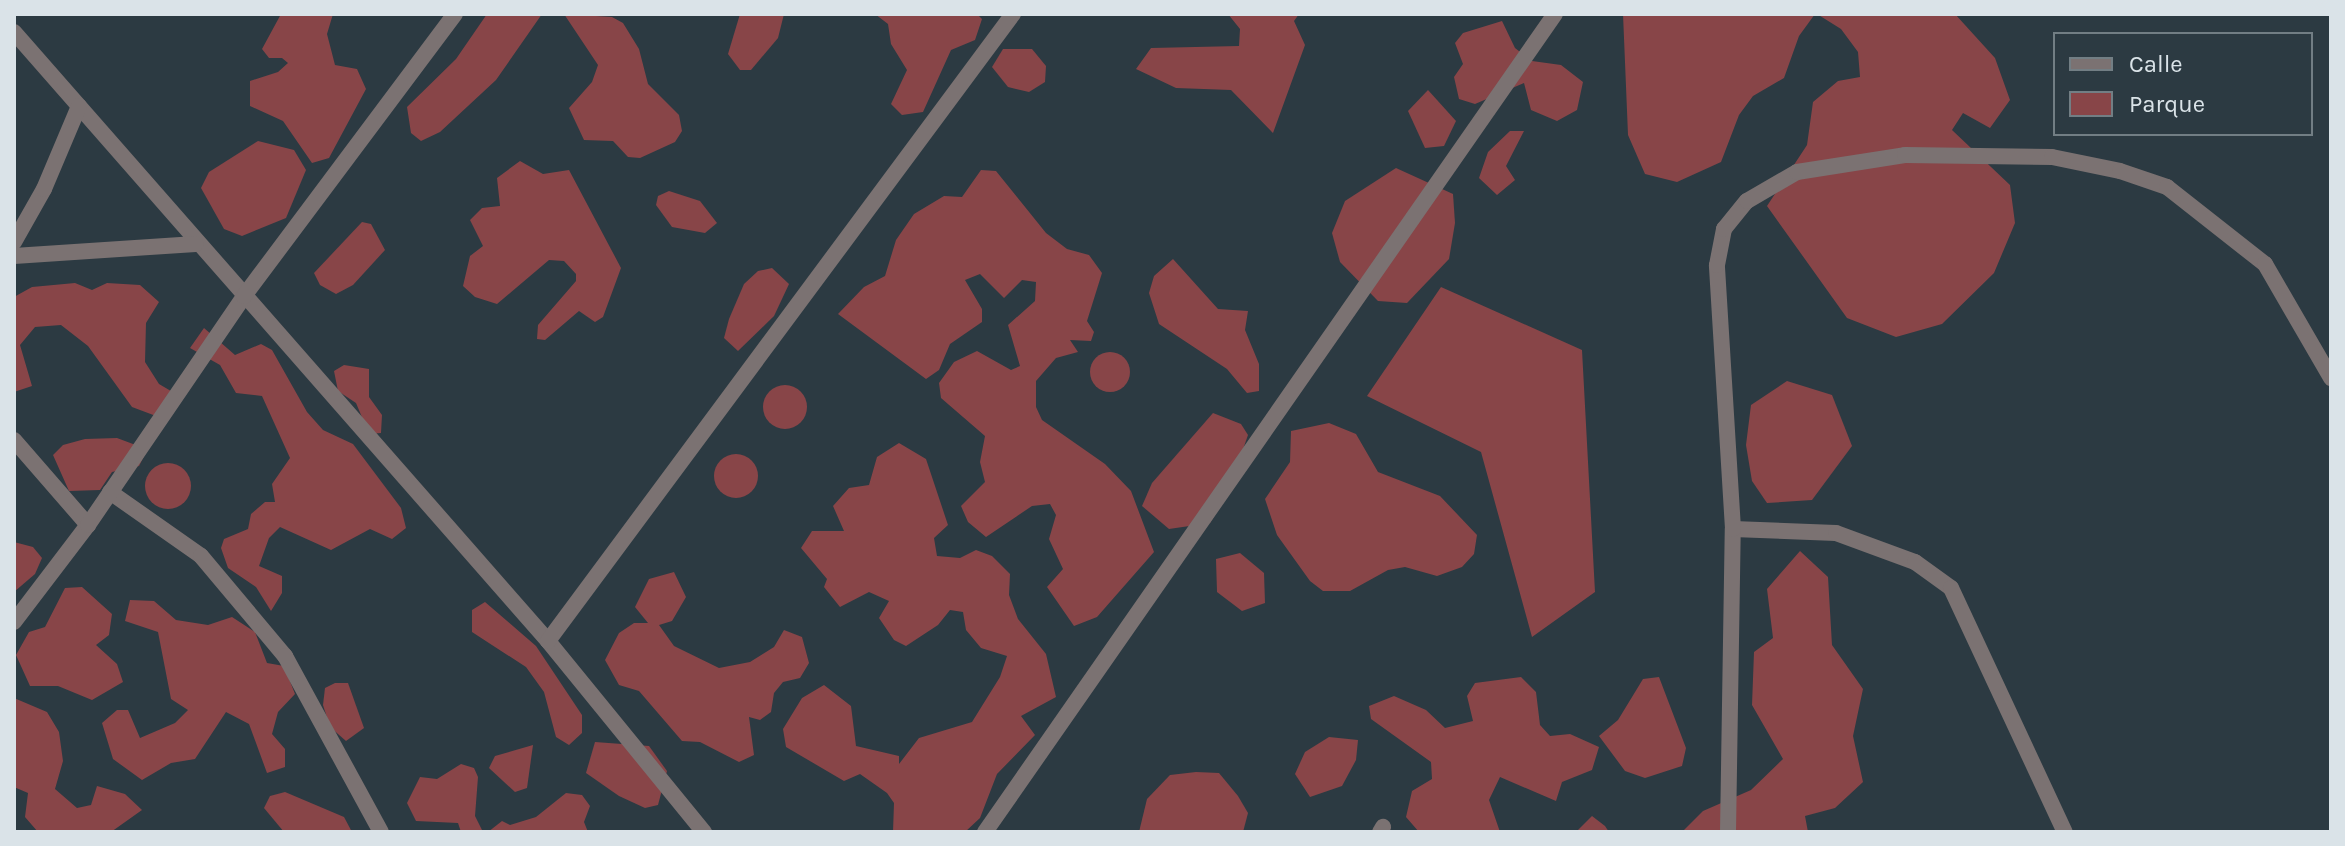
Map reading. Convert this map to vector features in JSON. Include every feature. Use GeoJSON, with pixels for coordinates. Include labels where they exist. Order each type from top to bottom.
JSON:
{"type":"FeatureCollection","features":[{"type":"Feature","properties":{"kind":"street"},"geometry":{"type":"LineString","coordinates":[[14,622],[88,525],[244,296],[455,14]]}},
{"type":"Feature","properties":{"kind":"street"},"geometry":{"type":"LineString","coordinates":[[548,641],[1013,14]]}},
{"type":"Feature","properties":{"kind":"street"},"geometry":{"type":"LineString","coordinates":[[985,832],[1555,14]]}},
{"type":"Feature","properties":{"kind":"street"},"geometry":{"type":"LineString","coordinates":[[14,32],[196,244],[548,641],[704,832]]}},
{"type":"Feature","properties":{"kind":"street"},"geometry":{"type":"LineString","coordinates":[[14,242],[44,189],[79,106]]}},
{"type":"Feature","properties":{"kind":"street"},"geometry":{"type":"LineString","coordinates":[[1728,832],[1733,529],[1717,265],[1724,229],[1747,201],[1797,172],[1905,155],[2052,157],[2167,187],[2265,264],[2331,378]]}},
{"type":"Feature","properties":{"kind":"street"},"geometry":{"type":"LineString","coordinates":[[14,256],[196,244]]}},
{"type":"Feature","properties":{"kind":"street"},"geometry":{"type":"LineString","coordinates":[[14,440],[88,525]]}},
{"type":"Feature","properties":{"kind":"street"},"geometry":{"type":"LineString","coordinates":[[110,492],[201,556],[285,656],[381,832]]}},
{"type":"Feature","properties":{"kind":"street"},"geometry":{"type":"LineString","coordinates":[[1733,529],[1836,533],[1915,562],[1951,588],[2065,832]]}},
{"type":"Feature","properties":{"kind":"green space"},"geometry":{"type":"Polygon","coordinates":[[[281,14],[333,14],[327,34],[335,65],[357,69],[366,89],[329,158],[312,163],[283,121],[250,106],[250,81],[278,72],[288,63],[282,58],[269,58],[262,49],[281,14]]]}},
{"type":"Feature","properties":{"kind":"green space"},"geometry":{"type":"Polygon","coordinates":[[[487,14],[542,14],[496,80],[440,132],[421,141],[411,133],[407,107],[456,59],[487,14]]]}},
{"type":"Feature","properties":{"kind":"green space"},"geometry":{"type":"Polygon","coordinates":[[[564,14],[612,17],[623,23],[639,49],[648,84],[679,115],[682,131],[675,142],[640,158],[628,157],[613,141],[584,140],[569,108],[592,82],[598,65],[564,14]]]}},
{"type":"Feature","properties":{"kind":"green space"},"geometry":{"type":"Polygon","coordinates":[[[740,14],[784,14],[778,38],[751,70],[740,70],[728,54],[740,14]]]}},
{"type":"Feature","properties":{"kind":"green space"},"geometry":{"type":"Polygon","coordinates":[[[875,14],[977,14],[982,19],[975,40],[951,50],[923,112],[902,115],[891,104],[907,70],[891,44],[888,24],[875,14]]]}},
{"type":"Feature","properties":{"kind":"green space"},"geometry":{"type":"Polygon","coordinates":[[[1228,14],[1299,14],[1294,21],[1305,45],[1273,133],[1231,90],[1176,88],[1136,69],[1151,48],[1239,46],[1240,29],[1228,14]]]}},
{"type":"Feature","properties":{"kind":"green space"},"geometry":{"type":"Polygon","coordinates":[[[1623,14],[1815,14],[1799,36],[1784,78],[1753,96],[1739,115],[1721,162],[1677,182],[1645,174],[1628,135],[1623,14]]]}},
{"type":"Feature","properties":{"kind":"green space"},"geometry":{"type":"Polygon","coordinates":[[[1817,14],[1955,14],[1995,58],[2010,100],[1990,128],[1963,113],[1952,130],[2010,185],[2015,223],[1994,273],[1942,324],[1896,337],[1847,318],[1767,206],[1807,145],[1813,102],[1838,81],[1860,77],[1858,52],[1841,29],[1817,14]]]}},
{"type":"Feature","properties":{"kind":"green space"},"geometry":{"type":"Polygon","coordinates":[[[1502,21],[1515,48],[1532,61],[1561,65],[1583,82],[1577,110],[1557,121],[1531,110],[1524,83],[1475,104],[1459,99],[1454,77],[1463,64],[1455,43],[1463,33],[1502,21]]]}},
{"type":"Feature","properties":{"kind":"green space"},"geometry":{"type":"Polygon","coordinates":[[[1003,49],[1032,49],[1046,66],[1045,82],[1029,92],[1008,87],[992,67],[1003,49]]]}},
{"type":"Feature","properties":{"kind":"green space"},"geometry":{"type":"Polygon","coordinates":[[[1428,90],[1456,121],[1444,146],[1425,148],[1408,111],[1428,90]]]}},
{"type":"Feature","properties":{"kind":"green space"},"geometry":{"type":"Polygon","coordinates":[[[1510,131],[1524,131],[1506,166],[1515,180],[1497,195],[1479,178],[1488,152],[1510,131]]]}},
{"type":"Feature","properties":{"kind":"green space"},"geometry":{"type":"Polygon","coordinates":[[[258,141],[294,150],[306,170],[286,218],[242,236],[224,229],[201,188],[209,172],[258,141]]]}},
{"type":"Feature","properties":{"kind":"green space"},"geometry":{"type":"Polygon","coordinates":[[[520,161],[543,174],[569,170],[621,268],[603,317],[595,322],[579,311],[545,340],[537,339],[538,325],[576,281],[576,274],[564,261],[549,260],[497,304],[475,297],[463,286],[470,256],[483,246],[470,220],[482,208],[500,206],[497,178],[520,161]]]}},
{"type":"Feature","properties":{"kind":"green space"},"geometry":{"type":"Polygon","coordinates":[[[1396,168],[1453,194],[1455,223],[1449,259],[1407,303],[1378,301],[1340,262],[1332,233],[1345,201],[1396,168]]]}},
{"type":"Feature","properties":{"kind":"green space"},"geometry":{"type":"Polygon","coordinates":[[[981,170],[996,171],[1046,233],[1067,249],[1089,255],[1102,273],[1087,321],[1094,332],[1091,341],[1070,340],[1078,352],[1056,358],[1036,381],[1036,407],[1042,420],[1105,464],[1131,491],[1154,552],[1097,617],[1074,626],[1047,587],[1063,569],[1049,539],[1056,515],[1050,504],[1032,506],[986,537],[968,522],[961,506],[985,482],[980,462],[985,436],[941,398],[939,383],[954,362],[977,351],[1011,370],[1020,366],[1008,325],[1035,301],[1036,282],[1022,280],[1004,298],[980,274],[965,280],[982,309],[982,322],[950,344],[939,370],[926,379],[838,314],[864,287],[885,276],[896,240],[914,214],[944,196],[962,197],[981,170]]]}},
{"type":"Feature","properties":{"kind":"green space"},"geometry":{"type":"Polygon","coordinates":[[[669,191],[700,201],[717,223],[705,233],[672,227],[656,205],[658,196],[669,191]]]}},
{"type":"Feature","properties":{"kind":"green space"},"geometry":{"type":"Polygon","coordinates":[[[362,222],[371,224],[385,250],[353,285],[336,294],[320,285],[314,273],[362,222]]]}},
{"type":"Feature","properties":{"kind":"green space"},"geometry":{"type":"Polygon","coordinates":[[[1173,259],[1218,309],[1248,311],[1245,330],[1259,364],[1259,391],[1247,393],[1227,369],[1159,324],[1149,293],[1154,276],[1173,259]]]}},
{"type":"Feature","properties":{"kind":"green space"},"geometry":{"type":"Polygon","coordinates":[[[772,268],[789,284],[774,316],[738,351],[724,338],[729,319],[744,284],[758,271],[772,268]]]}},
{"type":"Feature","properties":{"kind":"green space"},"geometry":{"type":"Polygon","coordinates":[[[75,283],[92,290],[107,283],[140,285],[159,302],[146,323],[145,362],[159,384],[176,394],[156,416],[132,407],[88,346],[61,325],[35,327],[20,345],[32,386],[14,392],[14,297],[32,287],[75,283]]]}},
{"type":"Feature","properties":{"kind":"green space"},"geometry":{"type":"Polygon","coordinates":[[[1441,287],[1582,350],[1595,592],[1532,637],[1481,452],[1367,396],[1441,287]]]}},
{"type":"Feature","properties":{"kind":"green space"},"geometry":{"type":"Polygon","coordinates":[[[204,328],[235,355],[261,344],[272,350],[307,412],[323,430],[353,444],[401,508],[406,528],[392,539],[370,529],[331,550],[280,527],[269,538],[259,566],[282,576],[282,593],[271,611],[256,587],[228,568],[221,548],[224,539],[248,529],[251,514],[265,502],[275,502],[272,484],[290,458],[262,396],[236,393],[220,365],[190,348],[204,328]]]}},
{"type":"Feature","properties":{"kind":"green space"},"geometry":{"type":"Polygon","coordinates":[[[1110,352],[1124,358],[1130,372],[1124,386],[1110,392],[1096,386],[1090,372],[1096,358],[1110,352]]]}},
{"type":"Feature","properties":{"kind":"green space"},"geometry":{"type":"Polygon","coordinates":[[[344,365],[369,369],[369,397],[382,415],[381,433],[369,434],[356,403],[338,391],[334,371],[344,365]]]}},
{"type":"Feature","properties":{"kind":"green space"},"geometry":{"type":"Polygon","coordinates":[[[1787,381],[1832,395],[1852,446],[1812,500],[1767,503],[1752,481],[1746,445],[1751,405],[1787,381]]]}},
{"type":"Feature","properties":{"kind":"green space"},"geometry":{"type":"Polygon","coordinates":[[[785,385],[801,391],[807,407],[801,423],[785,429],[769,423],[763,407],[769,391],[785,385]]]}},
{"type":"Feature","properties":{"kind":"green space"},"geometry":{"type":"Polygon","coordinates":[[[1213,413],[1241,424],[1248,435],[1227,495],[1210,523],[1169,529],[1142,506],[1152,483],[1213,413]]]}},
{"type":"Feature","properties":{"kind":"green space"},"geometry":{"type":"Polygon","coordinates":[[[1329,423],[1356,434],[1378,472],[1440,496],[1477,535],[1474,554],[1462,567],[1437,576],[1405,567],[1388,570],[1350,591],[1323,591],[1310,581],[1277,535],[1265,499],[1290,462],[1291,431],[1329,423]]]}},
{"type":"Feature","properties":{"kind":"green space"},"geometry":{"type":"Polygon","coordinates":[[[117,438],[141,447],[144,456],[139,466],[112,472],[100,490],[69,491],[53,455],[63,445],[85,439],[117,438]]]}},
{"type":"Feature","properties":{"kind":"green space"},"geometry":{"type":"Polygon","coordinates":[[[899,443],[926,459],[948,525],[934,538],[937,556],[960,558],[976,550],[992,556],[1010,574],[1009,595],[1018,619],[1046,654],[1056,697],[1021,716],[1035,735],[997,774],[980,818],[965,832],[893,832],[894,803],[887,793],[860,774],[844,781],[786,747],[783,729],[802,698],[824,685],[851,706],[856,746],[899,756],[899,764],[919,738],[972,722],[1000,677],[1007,656],[981,648],[966,630],[963,612],[950,610],[938,625],[906,646],[894,640],[879,618],[889,601],[869,592],[840,607],[824,587],[827,579],[801,548],[812,531],[844,531],[833,506],[849,488],[869,485],[877,457],[899,443]]]}},
{"type":"Feature","properties":{"kind":"green space"},"geometry":{"type":"Polygon","coordinates":[[[736,454],[751,461],[758,476],[751,491],[736,498],[721,491],[714,476],[721,461],[736,454]]]}},
{"type":"Feature","properties":{"kind":"green space"},"geometry":{"type":"Polygon","coordinates":[[[168,463],[184,470],[191,486],[184,502],[168,509],[152,502],[145,486],[152,470],[168,463]]]}},
{"type":"Feature","properties":{"kind":"green space"},"geometry":{"type":"Polygon","coordinates":[[[14,542],[33,547],[42,558],[35,574],[14,592],[14,542]]]}},
{"type":"Feature","properties":{"kind":"green space"},"geometry":{"type":"Polygon","coordinates":[[[1800,551],[1828,577],[1832,645],[1863,689],[1853,736],[1863,782],[1835,808],[1805,816],[1808,832],[1682,832],[1703,811],[1751,790],[1783,759],[1752,705],[1754,652],[1773,638],[1767,589],[1800,551]]]}},
{"type":"Feature","properties":{"kind":"green space"},"geometry":{"type":"Polygon","coordinates":[[[1240,553],[1264,573],[1265,603],[1242,611],[1217,592],[1216,559],[1240,553]]]}},
{"type":"Feature","properties":{"kind":"green space"},"geometry":{"type":"Polygon","coordinates":[[[674,572],[686,597],[672,621],[659,625],[674,646],[719,668],[750,662],[774,647],[784,630],[802,637],[809,663],[800,678],[783,682],[774,693],[771,712],[760,720],[749,717],[754,755],[739,762],[700,742],[682,741],[639,691],[619,685],[605,660],[619,633],[634,623],[648,623],[635,607],[649,579],[674,572]]]}},
{"type":"Feature","properties":{"kind":"green space"},"geometry":{"type":"Polygon","coordinates":[[[82,587],[112,614],[109,635],[96,645],[117,664],[123,682],[92,700],[58,686],[30,686],[16,655],[29,632],[45,627],[65,588],[82,587]]]}},
{"type":"Feature","properties":{"kind":"green space"},"geometry":{"type":"Polygon","coordinates":[[[130,600],[154,601],[176,620],[208,625],[232,617],[255,632],[267,663],[284,666],[295,694],[278,712],[272,734],[285,749],[285,767],[267,773],[249,724],[226,712],[195,759],[171,763],[142,780],[113,759],[102,723],[117,710],[128,710],[140,738],[175,723],[188,710],[171,699],[158,632],[125,621],[130,600]]]}},
{"type":"Feature","properties":{"kind":"green space"},"geometry":{"type":"Polygon","coordinates":[[[485,602],[536,646],[582,715],[582,733],[569,745],[556,737],[544,692],[526,667],[472,632],[472,610],[485,602]]]}},
{"type":"Feature","properties":{"kind":"green space"},"geometry":{"type":"Polygon","coordinates":[[[1521,677],[1536,692],[1540,725],[1550,736],[1570,734],[1599,747],[1592,770],[1562,782],[1556,801],[1500,777],[1489,800],[1500,832],[1419,832],[1406,817],[1412,791],[1432,779],[1431,762],[1371,719],[1369,706],[1394,696],[1426,710],[1445,728],[1473,721],[1467,696],[1475,683],[1521,677]]]}},
{"type":"Feature","properties":{"kind":"green space"},"geometry":{"type":"Polygon","coordinates":[[[1659,677],[1686,748],[1682,766],[1645,778],[1625,771],[1599,736],[1618,720],[1643,679],[1659,677]]]}},
{"type":"Feature","properties":{"kind":"green space"},"geometry":{"type":"Polygon","coordinates":[[[335,683],[348,683],[364,728],[346,741],[330,727],[323,705],[325,688],[335,683]]]}},
{"type":"Feature","properties":{"kind":"green space"},"geometry":{"type":"Polygon","coordinates":[[[14,698],[47,712],[59,732],[63,761],[55,789],[77,808],[91,805],[97,786],[125,794],[142,810],[111,832],[38,832],[25,817],[28,793],[14,787],[14,698]]]}},
{"type":"Feature","properties":{"kind":"green space"},"geometry":{"type":"Polygon","coordinates":[[[1329,737],[1358,740],[1356,760],[1342,786],[1310,797],[1295,774],[1305,752],[1329,737]]]}},
{"type":"Feature","properties":{"kind":"green space"},"geometry":{"type":"Polygon","coordinates":[[[595,742],[649,746],[667,771],[658,805],[645,808],[619,796],[586,773],[595,742]]]}},
{"type":"Feature","properties":{"kind":"green space"},"geometry":{"type":"Polygon","coordinates":[[[533,745],[527,788],[515,792],[489,768],[495,756],[533,745]]]}},
{"type":"Feature","properties":{"kind":"green space"},"geometry":{"type":"Polygon","coordinates":[[[461,764],[474,768],[478,777],[475,816],[483,832],[461,832],[458,823],[416,821],[407,803],[420,777],[437,779],[461,764]]]}},
{"type":"Feature","properties":{"kind":"green space"},"geometry":{"type":"Polygon","coordinates":[[[1219,773],[1238,796],[1248,813],[1243,832],[1139,832],[1147,799],[1170,775],[1219,773]]]}},
{"type":"Feature","properties":{"kind":"green space"},"geometry":{"type":"Polygon","coordinates":[[[285,792],[344,817],[352,832],[284,832],[264,808],[270,796],[285,792]]]}},
{"type":"Feature","properties":{"kind":"green space"},"geometry":{"type":"Polygon","coordinates":[[[566,793],[582,795],[590,806],[584,822],[588,832],[488,832],[502,821],[510,825],[536,817],[566,793]]]}},
{"type":"Feature","properties":{"kind":"green space"},"geometry":{"type":"Polygon","coordinates":[[[1592,816],[1605,826],[1609,832],[1576,832],[1592,816]]]}}]}
